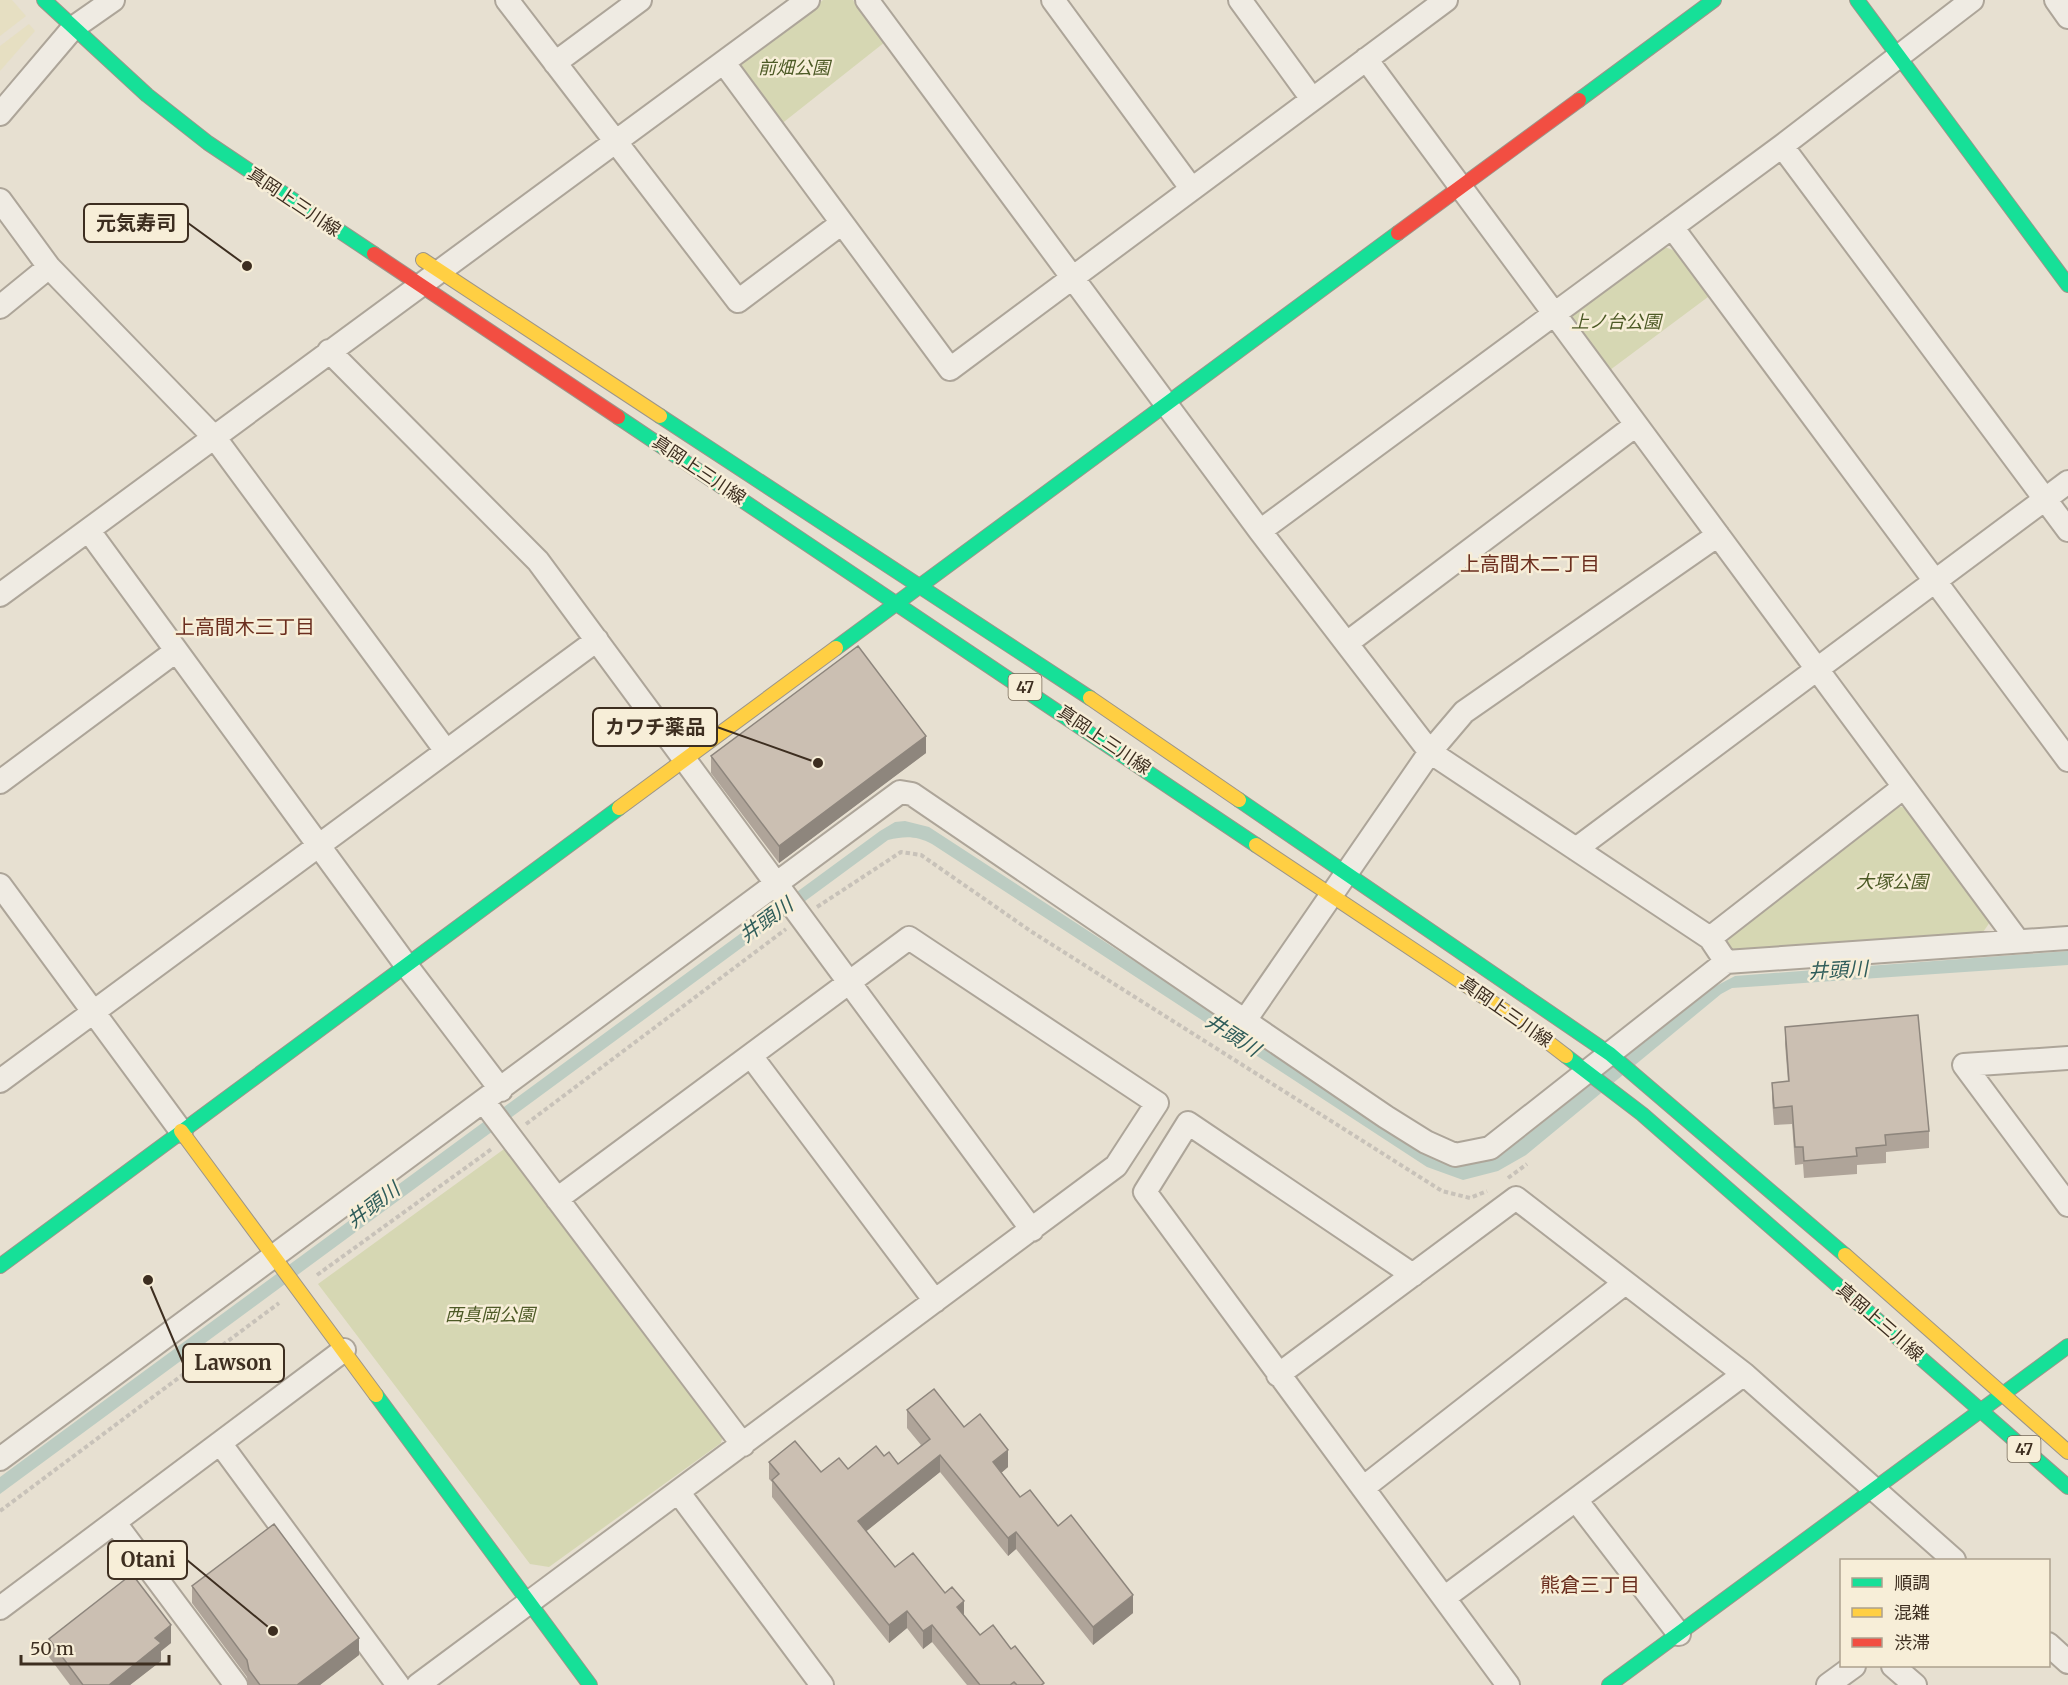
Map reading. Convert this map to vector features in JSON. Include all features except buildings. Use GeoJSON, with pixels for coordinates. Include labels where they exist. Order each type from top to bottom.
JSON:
{"type":"FeatureCollection","features":[{"type":"Feature","properties":{"kind":"main road","name":"真岡上三川線"},"geometry":{"type":"LineString","coordinates":[[44,0],[147,95],[208,143],[349,240],[422,286],[897,602],[1523,1023],[1587,1071],[1731,1190],[2068,1487]]}},
{"type":"Feature","properties":{"kind":"main road"},"geometry":{"type":"LineString","coordinates":[[0,1266],[1714,0]]}},
{"type":"Feature","properties":{"kind":"main road"},"geometry":{"type":"LineString","coordinates":[[1857,0],[2068,285]]}},
{"type":"Feature","properties":{"kind":"main road","name":"真岡上三川線"},"geometry":{"type":"LineString","coordinates":[[410,252],[920,585],[1346,872],[1610,1054],[1769,1188],[2068,1452]]}},
{"type":"Feature","properties":{"kind":"main road"},"geometry":{"type":"LineString","coordinates":[[181,1131],[590,1685]]}},
{"type":"Feature","properties":{"kind":"main road"},"geometry":{"type":"LineString","coordinates":[[1610,1685],[1873,1488],[2068,1346]]}},
{"type":"Feature","properties":{"kind":"street"},"geometry":{"type":"LineString","coordinates":[[0,114],[73,28],[113,0]]}},
{"type":"Feature","properties":{"kind":"street"},"geometry":{"type":"LineString","coordinates":[[507,0],[738,301],[842,223]]}},
{"type":"Feature","properties":{"kind":"street"},"geometry":{"type":"LineString","coordinates":[[555,63],[640,0]]}},
{"type":"Feature","properties":{"kind":"street"},"geometry":{"type":"LineString","coordinates":[[0,595],[808,0]]}},
{"type":"Feature","properties":{"kind":"street"},"geometry":{"type":"LineString","coordinates":[[867,0],[1260,531],[1430,752],[1710,938],[1726,962]]}},
{"type":"Feature","properties":{"kind":"street"},"geometry":{"type":"LineString","coordinates":[[1053,0],[1191,188]]}},
{"type":"Feature","properties":{"kind":"street"},"geometry":{"type":"LineString","coordinates":[[1240,0],[1312,99]]}},
{"type":"Feature","properties":{"kind":"street"},"geometry":{"type":"LineString","coordinates":[[724,63],[950,369],[1070,277],[1445,0]]}},
{"type":"Feature","properties":{"kind":"street"},"geometry":{"type":"LineString","coordinates":[[1260,531],[1782,146],[1898,54],[1971,0]]}},
{"type":"Feature","properties":{"kind":"street"},"geometry":{"type":"LineString","coordinates":[[2056,0],[2068,17]]}},
{"type":"Feature","properties":{"kind":"street"},"geometry":{"type":"LineString","coordinates":[[1366,59],[2018,941]]}},
{"type":"Feature","properties":{"kind":"street"},"geometry":{"type":"LineString","coordinates":[[1782,146],[2068,530]]}},
{"type":"Feature","properties":{"kind":"street"},"geometry":{"type":"LineString","coordinates":[[0,200],[49,267],[215,438],[446,751]]}},
{"type":"Feature","properties":{"kind":"street"},"geometry":{"type":"LineString","coordinates":[[1672,226],[2068,760]]}},
{"type":"Feature","properties":{"kind":"street"},"geometry":{"type":"LineString","coordinates":[[0,307],[49,267]]}},
{"type":"Feature","properties":{"kind":"street"},"geometry":{"type":"LineString","coordinates":[[329,351],[538,561],[686,758],[1032,1230]]}},
{"type":"Feature","properties":{"kind":"street"},"geometry":{"type":"LineString","coordinates":[[1347,643],[1636,425]]}},
{"type":"Feature","properties":{"kind":"street"},"geometry":{"type":"LineString","coordinates":[[1576,849],[2068,482]]}},
{"type":"Feature","properties":{"kind":"street"},"geometry":{"type":"LineString","coordinates":[[88,531],[406,965],[493,1096],[510,1136],[743,1445]]}},
{"type":"Feature","properties":{"kind":"street"},"geometry":{"type":"LineString","coordinates":[[1246,1019],[1331,892],[1430,752],[1464,712],[1718,535]]}},
{"type":"Feature","properties":{"kind":"street"},"geometry":{"type":"LineString","coordinates":[[0,1081],[597,640]]}},
{"type":"Feature","properties":{"kind":"street"},"geometry":{"type":"LineString","coordinates":[[0,782],[176,651]]}},
{"type":"Feature","properties":{"kind":"street"},"geometry":{"type":"LineString","coordinates":[[1710,938],[1904,787]]}},
{"type":"Feature","properties":{"kind":"street"},"geometry":{"type":"LineString","coordinates":[[0,1459],[493,1096],[900,792],[912,794],[1246,1019],[1386,1117],[1426,1142],[1455,1155],[1490,1148],[1726,962],[2068,938]]}},
{"type":"Feature","properties":{"kind":"street"},"geometry":{"type":"LineString","coordinates":[[0,885],[181,1131]]}},
{"type":"Feature","properties":{"kind":"street"},"geometry":{"type":"LineString","coordinates":[[418,1685],[530,1604],[1116,1166],[1157,1103],[909,938],[557,1199]]}},
{"type":"Feature","properties":{"kind":"street"},"geometry":{"type":"LineString","coordinates":[[751,1056],[935,1301]]}},
{"type":"Feature","properties":{"kind":"street"},"geometry":{"type":"LineString","coordinates":[[2068,1058],[1964,1065],[2068,1205]]}},
{"type":"Feature","properties":{"kind":"street"},"geometry":{"type":"LineString","coordinates":[[1413,1275],[1188,1123],[1145,1192],[1508,1685]]}},
{"type":"Feature","properties":{"kind":"street"},"geometry":{"type":"LineString","coordinates":[[1278,1375],[1516,1198],[1744,1374],[1953,1559]]}},
{"type":"Feature","properties":{"kind":"street"},"geometry":{"type":"LineString","coordinates":[[1363,1488],[1625,1283]]}},
{"type":"Feature","properties":{"kind":"street"},"geometry":{"type":"LineString","coordinates":[[0,1608],[344,1350]]}},
{"type":"Feature","properties":{"kind":"street"},"geometry":{"type":"LineString","coordinates":[[1444,1598],[1744,1374]]}},
{"type":"Feature","properties":{"kind":"street"},"geometry":{"type":"LineString","coordinates":[[220,1443],[398,1685]]}},
{"type":"Feature","properties":{"kind":"street"},"geometry":{"type":"LineString","coordinates":[[679,1493],[822,1685]]}},
{"type":"Feature","properties":{"kind":"street"},"geometry":{"type":"LineString","coordinates":[[1576,1500],[1679,1634]]}},
{"type":"Feature","properties":{"kind":"street"},"geometry":{"type":"LineString","coordinates":[[115,1523],[236,1685]]}},
{"type":"Feature","properties":{"kind":"street"},"geometry":{"type":"LineString","coordinates":[[2050,1645],[2068,1662]]}},
{"type":"Feature","properties":{"kind":"street"},"geometry":{"type":"LineString","coordinates":[[1828,1685],[1851,1667]]}},
{"type":"Feature","properties":{"kind":"street"},"geometry":{"type":"LineString","coordinates":[[1895,1667],[1915,1685]]}},
{"type":"Feature","properties":{"kind":"path"},"geometry":{"type":"LineString","coordinates":[[0,1512],[298,1289],[510,1136],[802,917],[901,852],[921,855],[1032,932],[1442,1191],[1470,1198],[1492,1190]]}},
{"type":"Feature","properties":{"kind":"path"},"geometry":{"type":"LineString","coordinates":[[1501,1183],[1527,1164]]}},
{"type":"Feature","properties":{"kind":"shaded area"},"geometry":{"type":"Polygon","coordinates":[[[0,0],[12,0],[26,16],[0,36],[0,0]]]}},
{"type":"Feature","properties":{"kind":"shaded area"},"geometry":{"type":"Polygon","coordinates":[[[29,24],[35,31],[0,71],[0,46],[29,24]]]}},
{"type":"Feature","properties":{"kind":"green space","name":"前畑公園"},"geometry":{"type":"Polygon","coordinates":[[[823,0],[853,0],[885,42],[780,125],[741,73],[742,62],[823,0]]]}},
{"type":"Feature","properties":{"kind":"green space","name":"上ノ台公園"},"geometry":{"type":"Polygon","coordinates":[[[1662,246],[1678,252],[1712,294],[1606,373],[1571,324],[1574,308],[1662,246]]]}},
{"type":"Feature","properties":{"kind":"green space","name":"大塚公園"},"geometry":{"type":"Polygon","coordinates":[[[1897,806],[1911,809],[1990,922],[1981,935],[1744,953],[1726,947],[1732,930],[1897,806]]]}},
{"type":"Feature","properties":{"kind":"green space","name":"西真岡公園"},"geometry":{"type":"Polygon","coordinates":[[[511,1144],[724,1430],[721,1443],[549,1567],[530,1564],[318,1284],[511,1144]]]}},
{"type":"Feature","properties":{"kind":"water","name":"井頭川"},"geometry":{"type":"Polygon","coordinates":[[[905,821],[929,827],[1433,1156],[1489,1159],[1503,1154],[1714,987],[1735,976],[2068,951],[2068,965],[1732,988],[1721,994],[1526,1155],[1498,1171],[1463,1180],[1427,1167],[932,844],[911,837],[888,840],[0,1494],[0,1477],[880,831],[895,822],[905,821]]]}},
{"type":"Feature","properties":{"kind":"traffic: fast"},"geometry":{"type":"LineString","coordinates":[[44,0],[147,95],[208,143],[374,254]]}},
{"type":"Feature","properties":{"kind":"traffic: fast"},"geometry":{"type":"LineString","coordinates":[[1579,100],[1714,0]]}},
{"type":"Feature","properties":{"kind":"traffic: fast"},"geometry":{"type":"LineString","coordinates":[[1857,0],[2068,285]]}},
{"type":"Feature","properties":{"kind":"traffic: fast"},"geometry":{"type":"LineString","coordinates":[[836,648],[1398,233]]}},
{"type":"Feature","properties":{"kind":"traffic: fast"},"geometry":{"type":"LineString","coordinates":[[660,416],[1090,698]]}},
{"type":"Feature","properties":{"kind":"traffic: fast"},"geometry":{"type":"LineString","coordinates":[[618,417],[1256,845]]}},
{"type":"Feature","properties":{"kind":"traffic: fast"},"geometry":{"type":"LineString","coordinates":[[1239,800],[1610,1054],[1845,1255]]}},
{"type":"Feature","properties":{"kind":"traffic: fast"},"geometry":{"type":"LineString","coordinates":[[0,1266],[619,808]]}},
{"type":"Feature","properties":{"kind":"traffic: fast"},"geometry":{"type":"LineString","coordinates":[[1566,1056],[1642,1114],[2068,1487]]}},
{"type":"Feature","properties":{"kind":"traffic: fast"},"geometry":{"type":"LineString","coordinates":[[1609,1685],[2068,1346]]}},
{"type":"Feature","properties":{"kind":"traffic: fast"},"geometry":{"type":"LineString","coordinates":[[376,1395],[590,1685]]}},
{"type":"Feature","properties":{"kind":"traffic: slow"},"geometry":{"type":"LineString","coordinates":[[423,260],[660,416]]}},
{"type":"Feature","properties":{"kind":"traffic: slow"},"geometry":{"type":"LineString","coordinates":[[619,808],[836,648]]}},
{"type":"Feature","properties":{"kind":"traffic: slow"},"geometry":{"type":"LineString","coordinates":[[1090,698],[1239,800]]}},
{"type":"Feature","properties":{"kind":"traffic: slow"},"geometry":{"type":"LineString","coordinates":[[1256,845],[1523,1023],[1566,1056]]}},
{"type":"Feature","properties":{"kind":"traffic: slow"},"geometry":{"type":"LineString","coordinates":[[181,1131],[376,1395]]}},
{"type":"Feature","properties":{"kind":"traffic: slow"},"geometry":{"type":"LineString","coordinates":[[1845,1255],[2068,1452]]}},
{"type":"Feature","properties":{"kind":"traffic: jam"},"geometry":{"type":"LineString","coordinates":[[1398,233],[1579,100]]}},
{"type":"Feature","properties":{"kind":"traffic: jam"},"geometry":{"type":"LineString","coordinates":[[374,254],[618,417]]}},
{"type":"Feature","properties":{"kind":"place","name":"元気寿司"},"geometry":{"type":"Point","coordinates":[247,266]}},
{"type":"Feature","properties":{"kind":"place","name":"カワチ薬品"},"geometry":{"type":"Point","coordinates":[818,763]}},
{"type":"Feature","properties":{"kind":"place","name":"Lawson"},"geometry":{"type":"Point","coordinates":[148,1280]}},
{"type":"Feature","properties":{"kind":"place","name":"Otani"},"geometry":{"type":"Point","coordinates":[273,1631]}},
{"type":"Feature","properties":{"kind":"district","name":"上高間木二丁目"},"geometry":{"type":"Point","coordinates":[1530,564]}},
{"type":"Feature","properties":{"kind":"district","name":"上高間木三丁目"},"geometry":{"type":"Point","coordinates":[245,627]}},
{"type":"Feature","properties":{"kind":"district","name":"熊倉三丁目"},"geometry":{"type":"Point","coordinates":[1590,1585]}}]}
